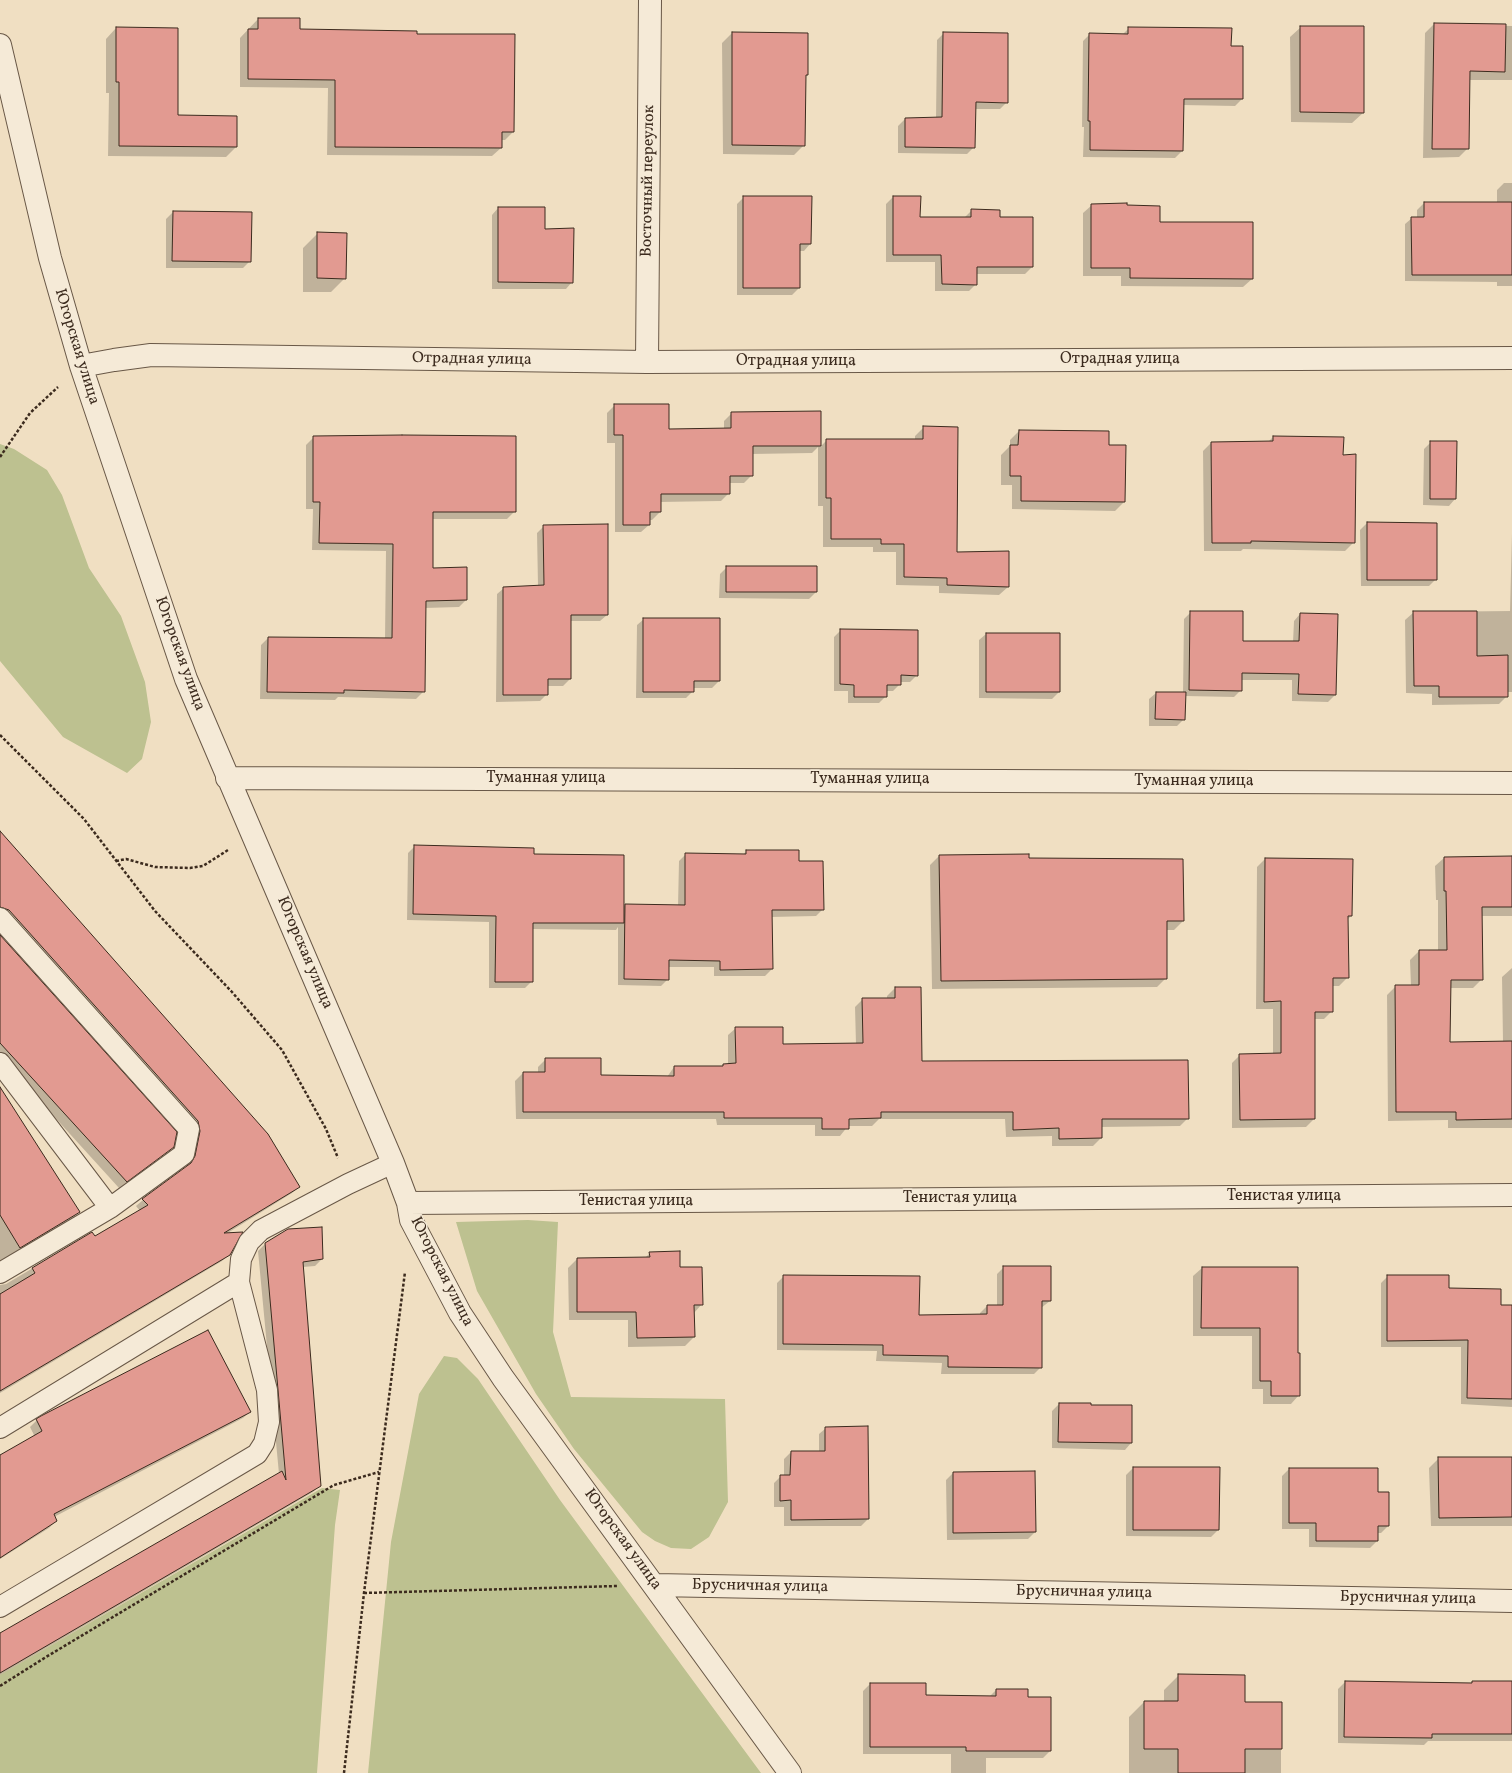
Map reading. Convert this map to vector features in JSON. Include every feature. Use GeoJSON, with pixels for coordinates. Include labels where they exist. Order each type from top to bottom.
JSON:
{"type":"FeatureCollection","features":[{"type":"Feature","properties":{"kind":"street","name":"Восточный переулок"},"geometry":{"type":"LineString","coordinates":[[647,362],[650,0]]}},
{"type":"Feature","properties":{"kind":"street","name":"Югорская улица"},"geometry":{"type":"LineString","coordinates":[[0,45],[50,258],[81,366],[186,679],[227,778],[247,818],[393,1163],[408,1204],[411,1220],[460,1313],[503,1378],[655,1585],[790,1773]]}},
{"type":"Feature","properties":{"kind":"street","name":"Отрадная улица"},"geometry":{"type":"LineString","coordinates":[[81,366],[151,355],[647,362],[1512,358]]}},
{"type":"Feature","properties":{"kind":"street","name":"Туманная улица"},"geometry":{"type":"LineString","coordinates":[[227,778],[1512,783]]}},
{"type":"Feature","properties":{"kind":"street","name":"Тенистая улица"},"geometry":{"type":"LineString","coordinates":[[408,1204],[1512,1195]]}},
{"type":"Feature","properties":{"kind":"street","name":"Брусничная улица"},"geometry":{"type":"LineString","coordinates":[[655,1585],[1512,1601]]}},
{"type":"Feature","properties":{"kind":"lane"},"geometry":{"type":"LineString","coordinates":[[0,918],[189,1129],[184,1154],[110,1208],[0,1271]]}},
{"type":"Feature","properties":{"kind":"lane"},"geometry":{"type":"LineString","coordinates":[[0,1063],[110,1208]]}},
{"type":"Feature","properties":{"kind":"lane"},"geometry":{"type":"LineString","coordinates":[[0,1607],[257,1454],[264,1443],[269,1422],[267,1390],[239,1282],[241,1259],[249,1242],[261,1230],[348,1184],[393,1163]]}},
{"type":"Feature","properties":{"kind":"lane"},"geometry":{"type":"LineString","coordinates":[[0,1428],[239,1282]]}},
{"type":"Feature","properties":{"kind":"path"},"geometry":{"type":"LineString","coordinates":[[0,457],[30,413],[81,366]]}},
{"type":"Feature","properties":{"kind":"path"},"geometry":{"type":"LineString","coordinates":[[0,735],[84,818],[155,911],[232,992],[282,1050],[326,1129],[348,1184]]}},
{"type":"Feature","properties":{"kind":"path"},"geometry":{"type":"LineString","coordinates":[[116,861],[126,859],[155,867],[190,868],[203,866],[232,848],[247,818]]}},
{"type":"Feature","properties":{"kind":"path"},"geometry":{"type":"LineString","coordinates":[[344,1773],[364,1593],[405,1267]]}},
{"type":"Feature","properties":{"kind":"path"},"geometry":{"type":"LineString","coordinates":[[0,1686],[334,1485],[379,1472]]}},
{"type":"Feature","properties":{"kind":"path"},"geometry":{"type":"LineString","coordinates":[[364,1593],[655,1585]]}},
{"type":"Feature","properties":{"kind":"green space"},"geometry":{"type":"Polygon","coordinates":[[[0,444],[14,449],[47,470],[62,495],[89,568],[121,616],[145,682],[151,722],[142,759],[127,773],[63,737],[0,661],[0,444]]]}},
{"type":"Feature","properties":{"kind":"green space"},"geometry":{"type":"Polygon","coordinates":[[[528,1220],[558,1222],[553,1332],[571,1397],[725,1399],[728,1502],[709,1537],[691,1549],[671,1548],[655,1541],[642,1532],[574,1449],[536,1394],[477,1291],[456,1222],[528,1220]]]}},
{"type":"Feature","properties":{"kind":"green space"},"geometry":{"type":"Polygon","coordinates":[[[444,1356],[457,1358],[478,1379],[560,1500],[761,1773],[368,1773],[391,1542],[419,1394],[444,1356]]]}},
{"type":"Feature","properties":{"kind":"green space"},"geometry":{"type":"Polygon","coordinates":[[[322,1488],[340,1490],[335,1525],[317,1773],[0,1773],[0,1675],[322,1488]]]}},
{"type":"Feature","properties":{"kind":"building"},"geometry":{"type":"Polygon","coordinates":[[[258,18],[300,18],[300,29],[417,31],[417,34],[515,34],[514,132],[502,132],[502,148],[335,147],[335,80],[248,79],[248,29],[258,29],[258,18]]]}},
{"type":"Feature","properties":{"kind":"building"},"geometry":{"type":"Polygon","coordinates":[[[1434,23],[1506,24],[1505,72],[1470,71],[1469,149],[1432,149],[1434,23]]]}},
{"type":"Feature","properties":{"kind":"building"},"geometry":{"type":"Polygon","coordinates":[[[1300,26],[1364,26],[1364,113],[1300,112],[1300,26]]]}},
{"type":"Feature","properties":{"kind":"building"},"geometry":{"type":"Polygon","coordinates":[[[116,27],[178,28],[178,115],[237,116],[237,147],[119,146],[119,82],[116,82],[116,27]]]}},
{"type":"Feature","properties":{"kind":"building"},"geometry":{"type":"Polygon","coordinates":[[[1128,27],[1232,28],[1231,46],[1243,46],[1243,99],[1184,99],[1183,151],[1090,150],[1090,121],[1088,121],[1089,33],[1128,34],[1128,27]]]}},
{"type":"Feature","properties":{"kind":"building"},"geometry":{"type":"Polygon","coordinates":[[[732,32],[808,33],[805,146],[732,145],[732,32]]]}},
{"type":"Feature","properties":{"kind":"building"},"geometry":{"type":"Polygon","coordinates":[[[943,32],[1008,33],[1008,103],[976,102],[975,148],[905,147],[905,118],[942,117],[943,32]]]}},
{"type":"Feature","properties":{"kind":"building"},"geometry":{"type":"Polygon","coordinates":[[[743,196],[812,196],[811,244],[800,244],[800,288],[743,288],[743,196]]]}},
{"type":"Feature","properties":{"kind":"building"},"geometry":{"type":"Polygon","coordinates":[[[893,196],[921,196],[920,217],[971,217],[971,209],[1000,210],[1000,217],[1033,217],[1033,267],[977,267],[977,285],[942,284],[941,255],[893,255],[893,196]]]}},
{"type":"Feature","properties":{"kind":"building"},"geometry":{"type":"Polygon","coordinates":[[[1424,202],[1512,202],[1512,275],[1412,275],[1411,217],[1424,217],[1424,202]]]}},
{"type":"Feature","properties":{"kind":"building"},"geometry":{"type":"Polygon","coordinates":[[[1127,203],[1127,205],[1160,206],[1160,222],[1253,222],[1253,279],[1130,278],[1130,268],[1091,268],[1091,204],[1127,203]]]}},
{"type":"Feature","properties":{"kind":"building"},"geometry":{"type":"Polygon","coordinates":[[[498,207],[545,207],[545,229],[574,228],[573,283],[498,282],[498,207]]]}},
{"type":"Feature","properties":{"kind":"building"},"geometry":{"type":"Polygon","coordinates":[[[173,211],[252,212],[251,262],[172,261],[173,211]]]}},
{"type":"Feature","properties":{"kind":"building"},"geometry":{"type":"Polygon","coordinates":[[[317,232],[347,233],[346,279],[317,278],[317,232]]]}},
{"type":"Feature","properties":{"kind":"building"},"geometry":{"type":"Polygon","coordinates":[[[614,404],[669,404],[669,429],[731,428],[731,412],[821,411],[821,446],[753,446],[753,476],[730,476],[730,494],[661,494],[661,512],[650,512],[650,525],[623,525],[623,435],[614,435],[614,404]]]}},
{"type":"Feature","properties":{"kind":"building"},"geometry":{"type":"Polygon","coordinates":[[[923,426],[958,427],[957,552],[1009,551],[1009,587],[947,585],[947,578],[904,577],[904,544],[881,544],[881,539],[831,539],[831,498],[826,498],[826,439],[923,439],[923,426]]]}},
{"type":"Feature","properties":{"kind":"building"},"geometry":{"type":"Polygon","coordinates":[[[1019,430],[1109,431],[1109,445],[1126,445],[1125,502],[1021,501],[1021,476],[1010,476],[1010,445],[1018,445],[1019,430]]]}},
{"type":"Feature","properties":{"kind":"building"},"geometry":{"type":"Polygon","coordinates":[[[313,436],[516,436],[516,512],[433,512],[433,568],[467,567],[467,600],[426,601],[425,692],[344,690],[344,693],[267,692],[268,637],[392,638],[393,544],[319,543],[320,502],[313,502],[313,436]]]}},
{"type":"Feature","properties":{"kind":"building"},"geometry":{"type":"Polygon","coordinates":[[[1273,436],[1344,437],[1343,455],[1356,454],[1355,543],[1251,541],[1251,543],[1212,543],[1211,442],[1273,441],[1273,436]]]}},
{"type":"Feature","properties":{"kind":"building"},"geometry":{"type":"Polygon","coordinates":[[[1430,441],[1457,441],[1456,499],[1430,499],[1430,441]]]}},
{"type":"Feature","properties":{"kind":"building"},"geometry":{"type":"Polygon","coordinates":[[[1367,522],[1437,523],[1437,580],[1367,580],[1367,522]]]}},
{"type":"Feature","properties":{"kind":"building"},"geometry":{"type":"Polygon","coordinates":[[[608,524],[608,615],[571,615],[571,679],[548,679],[548,695],[503,695],[503,587],[544,585],[543,525],[608,524]]]}},
{"type":"Feature","properties":{"kind":"building"},"geometry":{"type":"Polygon","coordinates":[[[726,566],[817,566],[817,592],[726,592],[726,566]]]}},
{"type":"Feature","properties":{"kind":"building"},"geometry":{"type":"Polygon","coordinates":[[[1190,611],[1243,611],[1243,641],[1299,641],[1300,613],[1338,614],[1336,695],[1298,694],[1299,674],[1242,673],[1242,691],[1189,690],[1190,611]]]}},
{"type":"Feature","properties":{"kind":"building"},"geometry":{"type":"Polygon","coordinates":[[[1413,611],[1477,611],[1477,656],[1508,655],[1508,697],[1439,697],[1439,686],[1414,686],[1413,611]]]}},
{"type":"Feature","properties":{"kind":"building"},"geometry":{"type":"Polygon","coordinates":[[[643,618],[720,618],[720,681],[694,681],[694,692],[643,692],[643,618]]]}},
{"type":"Feature","properties":{"kind":"building"},"geometry":{"type":"Polygon","coordinates":[[[840,629],[918,630],[918,676],[901,675],[901,685],[887,685],[887,697],[854,697],[854,685],[840,684],[840,629]]]}},
{"type":"Feature","properties":{"kind":"building"},"geometry":{"type":"Polygon","coordinates":[[[986,633],[1060,633],[1060,692],[986,692],[986,633]]]}},
{"type":"Feature","properties":{"kind":"building"},"geometry":{"type":"Polygon","coordinates":[[[1156,692],[1186,692],[1185,720],[1155,719],[1156,692]]]}},
{"type":"Feature","properties":{"kind":"building"},"geometry":{"type":"Polygon","coordinates":[[[0,831],[268,1134],[300,1187],[224,1233],[243,1232],[230,1255],[0,1391],[0,1294],[35,1273],[32,1268],[92,1232],[95,1236],[148,1205],[142,1199],[191,1163],[195,1156],[200,1131],[198,1121],[9,910],[0,907],[0,831]]]}},
{"type":"Feature","properties":{"kind":"building"},"geometry":{"type":"Polygon","coordinates":[[[414,845],[534,848],[534,854],[624,855],[624,923],[533,923],[533,982],[495,982],[496,916],[413,914],[414,845]]]}},
{"type":"Feature","properties":{"kind":"building"},"geometry":{"type":"Polygon","coordinates":[[[746,850],[799,850],[799,861],[823,861],[824,910],[772,910],[773,969],[720,970],[720,961],[669,960],[669,980],[624,979],[625,904],[685,905],[685,853],[746,854],[746,850]]]}},
{"type":"Feature","properties":{"kind":"building"},"geometry":{"type":"Polygon","coordinates":[[[1029,854],[1029,858],[1183,859],[1184,921],[1167,921],[1167,979],[941,981],[939,855],[1029,854]]]}},
{"type":"Feature","properties":{"kind":"building"},"geometry":{"type":"Polygon","coordinates":[[[1512,856],[1512,907],[1482,907],[1483,980],[1451,980],[1450,1042],[1512,1041],[1512,1119],[1456,1120],[1456,1112],[1396,1112],[1395,985],[1419,985],[1419,950],[1447,950],[1444,857],[1512,856]]]}},
{"type":"Feature","properties":{"kind":"building"},"geometry":{"type":"Polygon","coordinates":[[[1265,858],[1353,859],[1352,916],[1348,916],[1349,978],[1333,978],[1333,1012],[1315,1012],[1315,1119],[1240,1120],[1239,1054],[1281,1053],[1281,1001],[1264,1002],[1265,858]]]}},
{"type":"Feature","properties":{"kind":"building"},"geometry":{"type":"Polygon","coordinates":[[[0,935],[177,1132],[174,1147],[127,1182],[0,1043],[0,935]]]}},
{"type":"Feature","properties":{"kind":"building"},"geometry":{"type":"Polygon","coordinates":[[[895,987],[921,987],[922,1061],[1188,1060],[1189,1119],[1102,1119],[1102,1138],[1059,1139],[1059,1128],[1013,1130],[1013,1112],[881,1112],[881,1118],[849,1119],[849,1129],[822,1129],[822,1118],[724,1118],[724,1112],[523,1112],[523,1072],[545,1072],[545,1058],[601,1058],[601,1075],[674,1076],[674,1066],[723,1066],[723,1064],[736,1063],[735,1027],[783,1027],[783,1044],[863,1043],[862,998],[895,998],[895,987]]]}},
{"type":"Feature","properties":{"kind":"building"},"geometry":{"type":"Polygon","coordinates":[[[0,1087],[80,1212],[20,1248],[0,1215],[0,1087]]]}},
{"type":"Feature","properties":{"kind":"building"},"geometry":{"type":"Polygon","coordinates":[[[322,1227],[323,1259],[303,1262],[321,1486],[0,1673],[0,1633],[282,1471],[286,1480],[265,1243],[288,1229],[322,1227]]]}},
{"type":"Feature","properties":{"kind":"building"},"geometry":{"type":"Polygon","coordinates":[[[680,1251],[680,1267],[702,1267],[703,1305],[694,1305],[695,1337],[637,1338],[636,1312],[577,1312],[577,1258],[650,1257],[649,1252],[680,1251]]]}},
{"type":"Feature","properties":{"kind":"building"},"geometry":{"type":"Polygon","coordinates":[[[1003,1266],[1051,1266],[1051,1301],[1042,1301],[1042,1368],[948,1367],[948,1356],[883,1355],[883,1345],[783,1344],[783,1275],[920,1276],[919,1315],[987,1314],[987,1305],[1003,1305],[1003,1266]]]}},
{"type":"Feature","properties":{"kind":"building"},"geometry":{"type":"Polygon","coordinates":[[[1202,1267],[1298,1267],[1298,1353],[1300,1353],[1300,1396],[1271,1396],[1271,1381],[1260,1381],[1260,1328],[1201,1328],[1202,1267]]]}},
{"type":"Feature","properties":{"kind":"building"},"geometry":{"type":"Polygon","coordinates":[[[1387,1275],[1449,1275],[1449,1288],[1501,1289],[1501,1305],[1512,1305],[1512,1399],[1467,1398],[1468,1340],[1387,1341],[1387,1275]]]}},
{"type":"Feature","properties":{"kind":"building"},"geometry":{"type":"Polygon","coordinates":[[[208,1330],[251,1412],[54,1514],[57,1521],[0,1558],[0,1455],[42,1431],[36,1419],[208,1330]]]}},
{"type":"Feature","properties":{"kind":"building"},"geometry":{"type":"Polygon","coordinates":[[[1059,1403],[1132,1405],[1132,1443],[1058,1442],[1059,1403]]]}},
{"type":"Feature","properties":{"kind":"building"},"geometry":{"type":"Polygon","coordinates":[[[868,1426],[869,1519],[791,1520],[791,1500],[780,1501],[780,1475],[790,1475],[791,1451],[825,1451],[825,1427],[868,1426]]]}},
{"type":"Feature","properties":{"kind":"building"},"geometry":{"type":"Polygon","coordinates":[[[1438,1457],[1512,1457],[1512,1517],[1439,1518],[1438,1457]]]}},
{"type":"Feature","properties":{"kind":"building"},"geometry":{"type":"Polygon","coordinates":[[[1133,1467],[1220,1467],[1219,1530],[1133,1530],[1133,1467]]]}},
{"type":"Feature","properties":{"kind":"building"},"geometry":{"type":"Polygon","coordinates":[[[1289,1468],[1378,1468],[1378,1492],[1389,1492],[1389,1526],[1378,1526],[1378,1541],[1316,1541],[1316,1523],[1289,1523],[1289,1468]]]}},
{"type":"Feature","properties":{"kind":"building"},"geometry":{"type":"Polygon","coordinates":[[[1035,1471],[1036,1532],[953,1533],[953,1472],[1035,1471]]]}},
{"type":"Feature","properties":{"kind":"building"},"geometry":{"type":"Polygon","coordinates":[[[1178,1674],[1245,1675],[1245,1702],[1282,1702],[1282,1749],[1245,1749],[1245,1773],[1178,1773],[1178,1749],[1144,1749],[1144,1701],[1178,1701],[1178,1674]]]}},
{"type":"Feature","properties":{"kind":"building"},"geometry":{"type":"Polygon","coordinates":[[[1345,1681],[1472,1683],[1472,1681],[1512,1681],[1512,1734],[1432,1734],[1432,1738],[1344,1737],[1345,1681]]]}},
{"type":"Feature","properties":{"kind":"building"},"geometry":{"type":"Polygon","coordinates":[[[870,1683],[926,1683],[926,1695],[996,1696],[996,1689],[1028,1689],[1028,1697],[1051,1697],[1051,1751],[966,1751],[966,1747],[870,1747],[870,1683]]]}}]}
